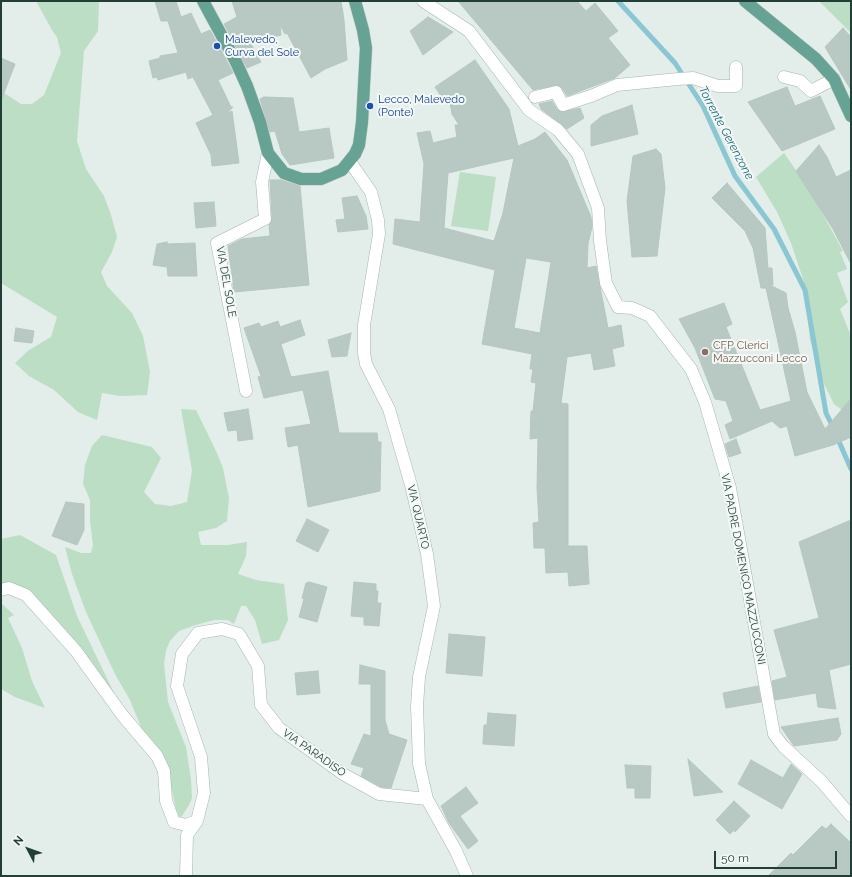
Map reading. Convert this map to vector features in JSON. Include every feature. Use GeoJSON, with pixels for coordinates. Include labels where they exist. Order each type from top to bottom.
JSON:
{"type":"FeatureCollection","features":[{"type":"Feature","properties":{"kind":"main road"},"geometry":{"type":"LineString","coordinates":[[203,1],[244,80],[260,122],[268,153],[284,173],[301,179],[321,179],[342,170],[350,162],[359,145],[366,62],[364,30],[354,1]]}},
{"type":"Feature","properties":{"kind":"main road"},"geometry":{"type":"LineString","coordinates":[[745,1],[816,59],[834,79],[851,116]]}},
{"type":"Feature","properties":{"kind":"street","name":"VIA PADRE DOMENICO MAZZUCCONI"},"geometry":{"type":"LineString","coordinates":[[423,1],[469,31],[529,110],[558,130],[578,154],[598,208],[600,241],[606,283],[618,307],[632,308],[650,316],[690,369],[705,402],[730,488],[774,734],[783,746],[822,782],[851,816]]}},
{"type":"Feature","properties":{"kind":"street"},"geometry":{"type":"LineString","coordinates":[[535,97],[556,92],[563,106],[592,96],[617,84],[693,78],[718,86],[736,86],[736,66]]}},
{"type":"Feature","properties":{"kind":"street"},"geometry":{"type":"LineString","coordinates":[[784,76],[800,81],[811,91],[834,79]]}},
{"type":"Feature","properties":{"kind":"street","name":"VIA DEL SOLE"},"geometry":{"type":"LineString","coordinates":[[246,391],[217,243],[265,218],[262,182],[268,153]]}},
{"type":"Feature","properties":{"kind":"street","name":"VIA QUARTO"},"geometry":{"type":"LineString","coordinates":[[350,162],[371,192],[378,220],[378,242],[364,325],[364,353],[366,364],[382,395],[394,425],[411,485],[427,554],[434,606],[419,677],[417,706],[419,764],[427,799],[468,876]]}},
{"type":"Feature","properties":{"kind":"street"},"geometry":{"type":"LineString","coordinates":[[1,590],[9,588],[26,594],[76,651],[123,716],[157,756],[164,771],[166,801],[174,822],[186,825],[197,821]]}},
{"type":"Feature","properties":{"kind":"street","name":"VIA PARADISO"},"geometry":{"type":"LineString","coordinates":[[186,876],[187,835],[197,821],[204,793],[201,757],[177,686],[182,654],[198,633],[222,629],[239,634],[258,666],[261,705],[278,728],[343,774],[378,794],[427,799]]}},
{"type":"Feature","properties":{"kind":"green space"},"geometry":{"type":"Polygon","coordinates":[[[36,1],[99,2],[98,31],[84,51],[77,141],[86,169],[104,196],[117,237],[112,252],[101,272],[107,286],[132,313],[143,336],[150,372],[147,395],[120,396],[102,393],[97,420],[78,412],[54,390],[29,376],[15,363],[29,350],[51,337],[57,317],[1,283],[1,91],[21,104],[32,104],[44,95],[61,53],[57,37],[36,1]]]}},
{"type":"Feature","properties":{"kind":"green space"},"geometry":{"type":"Polygon","coordinates":[[[819,1],[851,1],[851,33],[819,1]]]}},
{"type":"Feature","properties":{"kind":"green space"},"geometry":{"type":"Polygon","coordinates":[[[784,153],[809,189],[843,251],[840,252],[847,269],[837,273],[848,302],[840,309],[851,336],[851,406],[842,410],[834,404],[824,384],[810,340],[804,282],[791,243],[777,212],[756,177],[784,153]]]}},
{"type":"Feature","properties":{"kind":"green space"},"geometry":{"type":"Polygon","coordinates":[[[460,172],[496,177],[488,231],[451,226],[460,172]]]}},
{"type":"Feature","properties":{"kind":"green space"},"geometry":{"type":"Polygon","coordinates":[[[181,409],[196,410],[223,468],[229,498],[227,521],[216,528],[198,532],[201,545],[228,545],[247,542],[246,556],[238,574],[256,580],[284,584],[288,620],[279,640],[262,644],[255,620],[246,606],[241,606],[234,624],[228,620],[214,620],[179,631],[170,641],[166,650],[164,664],[168,702],[186,747],[192,798],[182,816],[179,817],[170,781],[143,732],[130,700],[115,674],[86,612],[72,574],[65,547],[81,553],[91,553],[93,545],[90,521],[90,500],[83,484],[85,465],[92,446],[102,435],[152,447],[161,458],[144,492],[155,504],[171,506],[187,502],[192,470],[181,409]]]}},
{"type":"Feature","properties":{"kind":"green space"},"geometry":{"type":"Polygon","coordinates":[[[20,535],[56,555],[77,616],[114,693],[59,623],[30,591],[12,584],[1,583],[1,539],[20,535]]]}},
{"type":"Feature","properties":{"kind":"green space"},"geometry":{"type":"Polygon","coordinates":[[[1,603],[14,615],[8,618],[22,648],[32,681],[45,708],[15,697],[1,689],[1,603]]]}},
{"type":"Feature","properties":{"kind":"building"},"geometry":{"type":"Polygon","coordinates":[[[155,1],[176,1],[181,17],[191,13],[201,34],[210,30],[229,65],[233,73],[218,80],[231,107],[233,107],[226,114],[232,111],[239,163],[212,166],[211,155],[196,123],[213,115],[193,77],[188,79],[186,72],[158,80],[157,77],[153,78],[149,61],[160,58],[160,56],[178,53],[168,21],[161,21],[155,1]]]}},
{"type":"Feature","properties":{"kind":"building"},"geometry":{"type":"Polygon","coordinates":[[[232,1],[341,1],[347,60],[325,69],[311,78],[287,33],[285,34],[280,25],[281,35],[250,42],[261,62],[247,68],[224,24],[237,17],[232,1]]]}},
{"type":"Feature","properties":{"kind":"building"},"geometry":{"type":"Polygon","coordinates":[[[458,1],[577,1],[586,11],[595,3],[618,31],[608,38],[630,65],[615,78],[567,96],[562,88],[557,85],[533,90],[458,1]]]}},
{"type":"Feature","properties":{"kind":"building"},"geometry":{"type":"Polygon","coordinates":[[[428,17],[453,32],[423,55],[410,31],[428,17]]]}},
{"type":"Feature","properties":{"kind":"building"},"geometry":{"type":"Polygon","coordinates":[[[843,28],[851,37],[851,90],[825,47],[843,28]]]}},
{"type":"Feature","properties":{"kind":"building"},"geometry":{"type":"Polygon","coordinates":[[[1,58],[15,64],[2,98],[1,97],[1,58]]]}},
{"type":"Feature","properties":{"kind":"building"},"geometry":{"type":"Polygon","coordinates":[[[475,60],[509,109],[518,146],[535,139],[545,132],[567,160],[591,217],[592,227],[588,244],[587,268],[596,266],[608,328],[621,325],[624,346],[612,349],[615,366],[594,370],[591,353],[567,357],[561,403],[568,404],[568,546],[587,546],[589,584],[569,586],[568,572],[546,573],[545,548],[534,548],[533,523],[539,522],[537,488],[538,438],[530,439],[531,411],[533,411],[536,383],[531,382],[533,369],[530,369],[532,354],[482,344],[495,270],[393,244],[395,219],[420,222],[424,164],[417,133],[430,131],[433,143],[457,137],[455,125],[459,125],[452,114],[450,103],[446,104],[435,87],[475,60]],[[514,158],[448,173],[444,228],[494,241],[503,213],[514,158]],[[526,258],[514,328],[540,333],[551,262],[526,258]]]}},
{"type":"Feature","properties":{"kind":"building"},"geometry":{"type":"Polygon","coordinates":[[[787,87],[795,106],[820,96],[835,129],[782,151],[748,102],[787,87]]]}},
{"type":"Feature","properties":{"kind":"building"},"geometry":{"type":"Polygon","coordinates":[[[264,97],[293,98],[299,132],[329,128],[334,158],[290,165],[282,154],[275,131],[270,132],[260,99],[264,97]]]}},
{"type":"Feature","properties":{"kind":"building"},"geometry":{"type":"Polygon","coordinates":[[[552,101],[557,109],[562,112],[580,108],[584,118],[567,129],[541,109],[539,104],[552,101]]]}},
{"type":"Feature","properties":{"kind":"building"},"geometry":{"type":"Polygon","coordinates":[[[632,105],[638,134],[591,146],[591,125],[602,116],[632,105]]]}},
{"type":"Feature","properties":{"kind":"building"},"geometry":{"type":"Polygon","coordinates":[[[819,145],[827,157],[836,177],[851,170],[851,264],[833,229],[796,171],[819,145]]]}},
{"type":"Feature","properties":{"kind":"building"},"geometry":{"type":"Polygon","coordinates":[[[656,149],[661,154],[665,188],[657,256],[632,257],[627,201],[633,156],[656,149]]]}},
{"type":"Feature","properties":{"kind":"building"},"geometry":{"type":"Polygon","coordinates":[[[270,180],[281,180],[300,186],[309,285],[234,292],[228,246],[242,239],[270,236],[269,225],[272,218],[270,180]]]}},
{"type":"Feature","properties":{"kind":"building"},"geometry":{"type":"Polygon","coordinates":[[[727,183],[765,228],[768,268],[772,268],[773,285],[770,285],[786,293],[807,392],[825,429],[851,399],[851,437],[833,445],[795,456],[787,426],[780,428],[772,421],[730,439],[725,425],[733,421],[726,401],[715,399],[695,348],[679,319],[724,303],[732,324],[726,327],[760,410],[791,401],[766,288],[761,288],[753,248],[745,231],[712,198],[727,183]]]}},
{"type":"Feature","properties":{"kind":"building"},"geometry":{"type":"Polygon","coordinates":[[[357,196],[366,216],[368,229],[338,232],[336,220],[345,219],[342,198],[357,196]]]}},
{"type":"Feature","properties":{"kind":"building"},"geometry":{"type":"Polygon","coordinates":[[[214,202],[216,226],[196,228],[194,203],[214,202]]]}},
{"type":"Feature","properties":{"kind":"building"},"geometry":{"type":"Polygon","coordinates":[[[167,242],[167,244],[195,243],[197,276],[168,276],[167,267],[153,265],[157,244],[167,242]]]}},
{"type":"Feature","properties":{"kind":"building"},"geometry":{"type":"Polygon","coordinates":[[[300,320],[305,335],[281,344],[291,377],[328,371],[339,433],[377,433],[378,442],[381,442],[380,491],[308,507],[298,445],[288,447],[285,428],[311,424],[303,390],[264,398],[258,377],[261,376],[244,328],[259,323],[261,327],[278,321],[280,327],[300,320]]]}},
{"type":"Feature","properties":{"kind":"building"},"geometry":{"type":"Polygon","coordinates":[[[16,328],[34,331],[32,343],[14,341],[16,328]]]}},
{"type":"Feature","properties":{"kind":"building"},"geometry":{"type":"Polygon","coordinates":[[[351,333],[347,356],[332,357],[328,340],[351,333]]]}},
{"type":"Feature","properties":{"kind":"building"},"geometry":{"type":"Polygon","coordinates":[[[248,409],[253,439],[238,441],[237,430],[228,431],[224,413],[248,409]]]}},
{"type":"Feature","properties":{"kind":"building"},"geometry":{"type":"Polygon","coordinates":[[[736,439],[741,453],[729,457],[725,444],[736,439]]]}},
{"type":"Feature","properties":{"kind":"building"},"geometry":{"type":"Polygon","coordinates":[[[66,502],[84,504],[84,530],[77,545],[52,536],[66,502]]]}},
{"type":"Feature","properties":{"kind":"building"},"geometry":{"type":"Polygon","coordinates":[[[307,519],[329,530],[318,552],[296,541],[307,519]]]}},
{"type":"Feature","properties":{"kind":"building"},"geometry":{"type":"Polygon","coordinates":[[[851,520],[851,664],[829,670],[836,709],[818,707],[816,693],[775,700],[772,681],[787,677],[774,630],[819,618],[799,542],[851,520]]]}},
{"type":"Feature","properties":{"kind":"building"},"geometry":{"type":"Polygon","coordinates":[[[309,582],[327,587],[317,622],[299,617],[304,599],[302,598],[306,583],[309,582]]]}},
{"type":"Feature","properties":{"kind":"building"},"geometry":{"type":"Polygon","coordinates":[[[354,582],[376,584],[376,591],[378,591],[377,603],[381,603],[379,626],[364,625],[364,617],[351,616],[354,582]]]}},
{"type":"Feature","properties":{"kind":"building"},"geometry":{"type":"Polygon","coordinates":[[[449,634],[485,637],[482,676],[446,673],[449,634]]]}},
{"type":"Feature","properties":{"kind":"building"},"geometry":{"type":"Polygon","coordinates":[[[360,665],[385,671],[385,720],[389,734],[407,740],[391,788],[381,787],[361,776],[364,768],[351,764],[364,734],[371,736],[371,684],[359,684],[360,665]]]}},
{"type":"Feature","properties":{"kind":"building"},"geometry":{"type":"Polygon","coordinates":[[[318,671],[320,693],[297,695],[295,673],[318,671]]]}},
{"type":"Feature","properties":{"kind":"building"},"geometry":{"type":"Polygon","coordinates":[[[758,686],[761,702],[726,708],[723,693],[758,686]]]}},
{"type":"Feature","properties":{"kind":"building"},"geometry":{"type":"Polygon","coordinates":[[[488,713],[516,715],[514,746],[483,744],[484,725],[487,725],[488,713]]]}},
{"type":"Feature","properties":{"kind":"building"},"geometry":{"type":"Polygon","coordinates":[[[838,718],[841,734],[837,740],[794,746],[781,727],[838,718]]]}},
{"type":"Feature","properties":{"kind":"building"},"geometry":{"type":"Polygon","coordinates":[[[688,759],[723,792],[694,796],[688,759]]]}},
{"type":"Feature","properties":{"kind":"building"},"geometry":{"type":"Polygon","coordinates":[[[751,760],[783,778],[791,764],[802,774],[782,809],[738,784],[751,760]]]}},
{"type":"Feature","properties":{"kind":"building"},"geometry":{"type":"Polygon","coordinates":[[[625,765],[651,766],[650,798],[635,798],[635,788],[627,788],[625,765]]]}},
{"type":"Feature","properties":{"kind":"building"},"geometry":{"type":"Polygon","coordinates":[[[466,787],[478,803],[460,816],[478,841],[468,849],[449,823],[441,806],[466,787]]]}},
{"type":"Feature","properties":{"kind":"building"},"geometry":{"type":"Polygon","coordinates":[[[734,801],[750,816],[735,832],[734,830],[730,834],[716,820],[734,801]]]}},
{"type":"Feature","properties":{"kind":"building"},"geometry":{"type":"Polygon","coordinates":[[[831,824],[851,843],[851,876],[768,876],[791,853],[793,855],[822,826],[826,829],[831,824]]]}},
{"type":"Feature","properties":{"kind":"waterway","name":"Torrente Gerenzone"},"geometry":{"type":"LineString","coordinates":[[618,1],[675,63],[703,106],[735,176],[774,229],[805,290],[826,413],[833,427]]}},
{"type":"Feature","properties":{"kind":"waterway","name":"Torrente Gerenzone"},"geometry":{"type":"LineString","coordinates":[[837,437],[851,469]]}},
{"type":"Feature","properties":{"kind":"place","name":"Malevedo, Curva del Sole"},"geometry":{"type":"Point","coordinates":[217,46]}},
{"type":"Feature","properties":{"kind":"place","name":"Lecco, Malevedo (Ponte)"},"geometry":{"type":"Point","coordinates":[370,106]}},
{"type":"Feature","properties":{"kind":"place","name":"CFP Clerici Mazzucconi Lecco"},"geometry":{"type":"Point","coordinates":[705,352]}}]}
